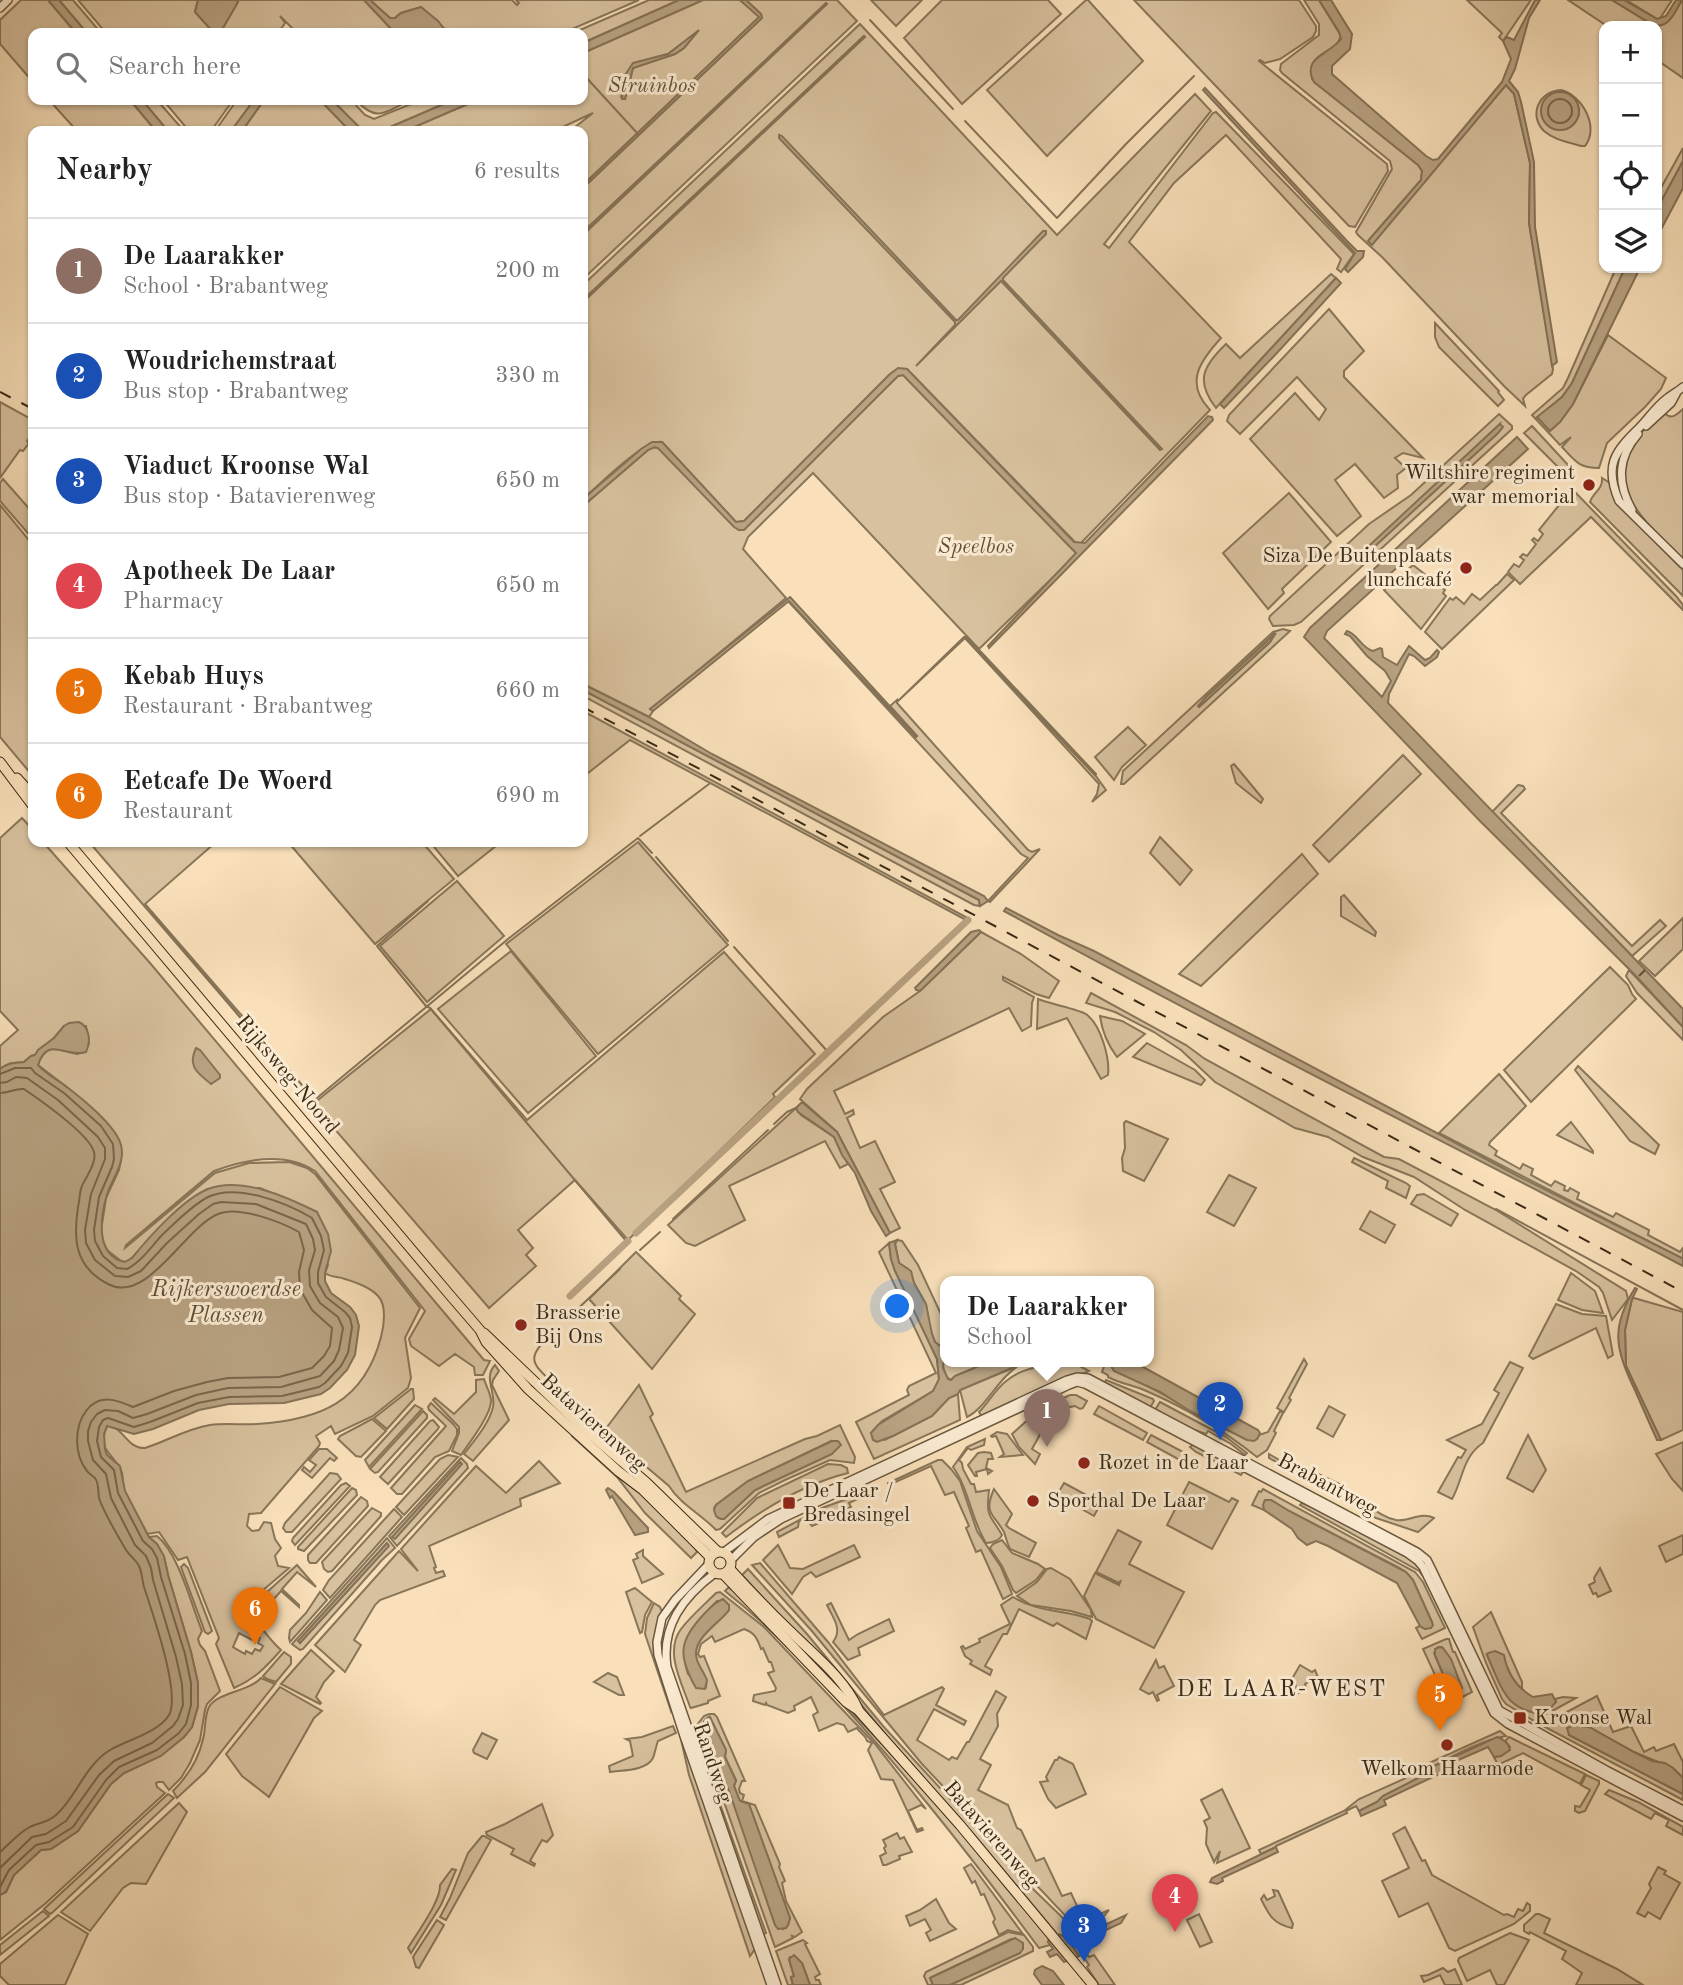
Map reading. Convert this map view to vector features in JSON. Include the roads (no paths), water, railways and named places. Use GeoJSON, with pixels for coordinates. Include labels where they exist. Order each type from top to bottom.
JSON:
{"type":"FeatureCollection","features":[{"type":"Feature","properties":{"kind":"main road"},"geometry":{"type":"LineString","coordinates":[[0,762],[28,800]]}},
{"type":"Feature","properties":{"kind":"main road"},"geometry":{"type":"LineString","coordinates":[[7,770],[28,790]]}},
{"type":"Feature","properties":{"kind":"main road","name":"Rijksweg-Noord"},"geometry":{"type":"LineString","coordinates":[[72,847],[480,1330]]}},
{"type":"Feature","properties":{"kind":"main road","name":"Batavierenweg"},"geometry":{"type":"LineString","coordinates":[[480,1330],[486,1342],[528,1390],[715,1556]]}},
{"type":"Feature","properties":{"kind":"main road"},"geometry":{"type":"LineString","coordinates":[[715,1556],[725,1569],[710,1568],[715,1556]]}},
{"type":"Feature","properties":{"kind":"main road","name":"Batavierenweg"},"geometry":{"type":"LineString","coordinates":[[725,1569],[824,1663],[852,1697],[859,1710],[1056,1938],[1093,1985]]}},
{"type":"Feature","properties":{"kind":"street"},"geometry":{"type":"LineString","coordinates":[[0,8],[8,0]]}},
{"type":"Feature","properties":{"kind":"street"},"geometry":{"type":"LineString","coordinates":[[1683,387],[1659,406],[1624,442],[1615,456],[1612,471],[1619,500],[1683,564]]}},
{"type":"Feature","properties":{"kind":"street","name":"Brabantweg"},"geometry":{"type":"LineString","coordinates":[[715,1556],[768,1519],[847,1481],[1067,1380],[1088,1378],[1417,1552],[1427,1560],[1499,1710],[1608,1772],[1683,1810]]}},
{"type":"Feature","properties":{"kind":"street","name":"Brabantweg"},"geometry":{"type":"LineString","coordinates":[[725,1569],[754,1537],[781,1519],[1069,1385],[1077,1382],[1085,1384],[1418,1561],[1439,1597],[1494,1713],[1508,1724],[1683,1817]]}},
{"type":"Feature","properties":{"kind":"street","name":"Randweg"},"geometry":{"type":"LineString","coordinates":[[715,1556],[662,1618],[657,1642],[658,1655],[771,1985]]}},
{"type":"Feature","properties":{"kind":"street","name":"Randweg"},"geometry":{"type":"LineString","coordinates":[[725,1569],[684,1603],[677,1613],[665,1643],[667,1667],[777,1985]]}},
{"type":"Feature","properties":{"kind":"water"},"geometry":{"type":"Polygon","coordinates":[[[48,0],[59,0],[83,28],[72,28],[48,0]]]}},
{"type":"Feature","properties":{"kind":"water"},"geometry":{"type":"Polygon","coordinates":[[[198,0],[238,2],[223,28],[209,28],[195,12],[198,0]]]}},
{"type":"Feature","properties":{"kind":"water"},"geometry":{"type":"Polygon","coordinates":[[[364,0],[370,0],[390,18],[421,7],[443,28],[390,28],[364,0]]]}},
{"type":"Feature","properties":{"kind":"water"},"geometry":{"type":"Polygon","coordinates":[[[679,0],[703,0],[588,51],[588,41],[679,0]]]}},
{"type":"Feature","properties":{"kind":"water"},"geometry":{"type":"Polygon","coordinates":[[[740,0],[746,0],[762,18],[588,183],[588,180],[759,17],[740,0]]]}},
{"type":"Feature","properties":{"kind":"water"},"geometry":{"type":"Polygon","coordinates":[[[1319,0],[1331,0],[1352,34],[1350,49],[1332,66],[1332,74],[1433,160],[1438,159],[1502,82],[1511,59],[1503,41],[1507,37],[1514,40],[1535,0],[1540,0],[1529,18],[1509,81],[1518,92],[1534,162],[1535,227],[1557,362],[1552,366],[1529,223],[1530,163],[1514,94],[1506,85],[1372,245],[1368,241],[1421,180],[1422,171],[1314,82],[1311,67],[1314,62],[1341,39],[1319,0]]]}},
{"type":"Feature","properties":{"kind":"water"},"geometry":{"type":"Polygon","coordinates":[[[1612,0],[1624,0],[1657,19],[1666,16],[1676,0],[1682,0],[1667,22],[1662,24],[1662,21],[1646,21],[1612,0]]]}},
{"type":"Feature","properties":{"kind":"water"},"geometry":{"type":"Polygon","coordinates":[[[826,3],[827,4],[588,230],[588,227],[826,3]]]}},
{"type":"Feature","properties":{"kind":"water"},"geometry":{"type":"Polygon","coordinates":[[[699,30],[684,48],[675,54],[633,68],[625,99],[622,99],[625,75],[633,63],[668,54],[699,30]]]}},
{"type":"Feature","properties":{"kind":"water"},"geometry":{"type":"Polygon","coordinates":[[[864,36],[865,37],[588,297],[864,36]]]}},
{"type":"Feature","properties":{"kind":"water"},"geometry":{"type":"Polygon","coordinates":[[[1205,88],[1348,242],[1357,251],[1364,251],[1363,257],[1348,272],[1345,269],[1355,253],[1203,90],[1205,88]]]}},
{"type":"Feature","properties":{"kind":"water"},"geometry":{"type":"Polygon","coordinates":[[[1560,92],[1573,98],[1579,111],[1573,124],[1560,130],[1547,124],[1541,111],[1547,98],[1560,92]]]}},
{"type":"Feature","properties":{"kind":"water"},"geometry":{"type":"Polygon","coordinates":[[[134,105],[146,105],[164,126],[152,126],[134,105]]]}},
{"type":"Feature","properties":{"kind":"water"},"geometry":{"type":"Polygon","coordinates":[[[250,105],[260,105],[246,126],[235,126],[250,105]]]}},
{"type":"Feature","properties":{"kind":"water"},"geometry":{"type":"Polygon","coordinates":[[[325,105],[337,105],[358,126],[345,126],[325,105]]]}},
{"type":"Feature","properties":{"kind":"water"},"geometry":{"type":"Polygon","coordinates":[[[441,105],[465,105],[417,126],[393,126],[441,105]]]}},
{"type":"Feature","properties":{"kind":"water"},"geometry":{"type":"Polygon","coordinates":[[[779,135],[956,320],[1043,231],[1046,231],[1003,280],[1162,449],[1160,450],[1001,281],[916,366],[955,322],[779,135]]]}},
{"type":"Feature","properties":{"kind":"water"},"geometry":{"type":"Polygon","coordinates":[[[1683,161],[1683,188],[1662,228],[1662,200],[1683,161]]]}},
{"type":"Feature","properties":{"kind":"water"},"geometry":{"type":"Polygon","coordinates":[[[1623,273],[1638,273],[1573,404],[1550,431],[1537,417],[1562,397],[1572,383],[1623,273]]]}},
{"type":"Feature","properties":{"kind":"water"},"geometry":{"type":"Polygon","coordinates":[[[1336,278],[1341,283],[1224,408],[1220,404],[1336,278]]]}},
{"type":"Feature","properties":{"kind":"water"},"geometry":{"type":"Polygon","coordinates":[[[898,368],[907,369],[1074,542],[1085,543],[1208,416],[1213,420],[989,648],[1076,553],[903,375],[898,376],[744,530],[734,527],[655,447],[648,450],[588,502],[588,495],[641,449],[652,442],[662,442],[736,522],[744,521],[898,368]]]}},
{"type":"Feature","properties":{"kind":"water"},"geometry":{"type":"Polygon","coordinates":[[[1500,424],[1503,427],[1498,433],[1361,559],[1358,556],[1500,424]]]}},
{"type":"Feature","properties":{"kind":"water"},"geometry":{"type":"Polygon","coordinates":[[[1517,437],[1528,449],[1327,631],[1324,638],[1382,697],[1391,681],[1385,671],[1345,634],[1347,631],[1369,649],[1382,649],[1383,657],[1397,665],[1409,646],[1425,660],[1437,650],[1439,652],[1437,657],[1425,666],[1409,654],[1389,694],[1388,703],[1683,1009],[1683,1027],[1304,637],[1310,628],[1517,437]]]}},
{"type":"Feature","properties":{"kind":"water"},"geometry":{"type":"Polygon","coordinates":[[[790,597],[916,737],[789,601],[653,711],[650,709],[790,597]]]}},
{"type":"Feature","properties":{"kind":"water"},"geometry":{"type":"Polygon","coordinates":[[[1276,633],[1270,642],[1198,706],[1206,697],[1276,633]]]}},
{"type":"Feature","properties":{"kind":"water"},"geometry":{"type":"Polygon","coordinates":[[[964,637],[967,637],[1095,775],[965,638],[897,702],[964,637]]]}},
{"type":"Feature","properties":{"kind":"water"},"geometry":{"type":"Polygon","coordinates":[[[588,686],[984,896],[988,901],[980,906],[979,900],[588,693],[588,686]]]}},
{"type":"Feature","properties":{"kind":"water"},"geometry":{"type":"Polygon","coordinates":[[[1006,908],[1094,951],[1516,1175],[1680,1257],[1683,1259],[1683,1266],[1173,1002],[1004,911],[1006,908]]]}},
{"type":"Feature","properties":{"kind":"water"},"geometry":{"type":"Polygon","coordinates":[[[971,932],[981,932],[920,991],[916,990],[915,988],[971,932]]]}},
{"type":"Feature","properties":{"kind":"water","name":"Rijkerswoerdse Plassen"},"geometry":{"type":"Polygon","coordinates":[[[79,1022],[89,1035],[86,1052],[71,1053],[52,1049],[42,1056],[38,1065],[97,1113],[120,1142],[122,1157],[108,1191],[102,1216],[102,1236],[109,1253],[125,1262],[132,1258],[177,1210],[208,1189],[235,1185],[264,1190],[317,1212],[328,1234],[331,1251],[325,1281],[331,1293],[350,1307],[359,1326],[355,1355],[347,1370],[321,1394],[284,1403],[229,1404],[199,1410],[134,1434],[107,1426],[104,1434],[107,1455],[120,1466],[125,1491],[149,1537],[164,1556],[191,1652],[198,1683],[198,1706],[192,1727],[184,1737],[161,1756],[124,1773],[111,1784],[78,1831],[51,1849],[41,1850],[14,1875],[6,1892],[0,1895],[0,1069],[9,1064],[24,1062],[54,1038],[64,1026],[79,1022]]]}},
{"type":"Feature","properties":{"kind":"water"},"geometry":{"type":"Polygon","coordinates":[[[196,1048],[220,1075],[220,1078],[211,1084],[193,1065],[196,1048]]]}},
{"type":"Feature","properties":{"kind":"water"},"geometry":{"type":"Polygon","coordinates":[[[801,1103],[837,1132],[890,1233],[886,1236],[834,1137],[798,1112],[796,1108],[801,1103]]]}},
{"type":"Feature","properties":{"kind":"water"},"geometry":{"type":"Polygon","coordinates":[[[897,1240],[895,1244],[899,1263],[911,1271],[914,1283],[926,1304],[932,1334],[940,1346],[940,1367],[943,1367],[948,1379],[977,1367],[1014,1367],[960,1390],[932,1416],[877,1442],[873,1440],[871,1433],[878,1425],[933,1391],[939,1379],[937,1359],[895,1271],[889,1243],[897,1240]]]}},
{"type":"Feature","properties":{"kind":"water"},"geometry":{"type":"Polygon","coordinates":[[[1635,1288],[1637,1289],[1625,1330],[1626,1366],[1661,1440],[1657,1440],[1627,1372],[1619,1348],[1622,1313],[1635,1288]]]}},
{"type":"Feature","properties":{"kind":"water"},"geometry":{"type":"Polygon","coordinates":[[[1112,1367],[1143,1367],[1260,1433],[1254,1441],[1247,1440],[1190,1411],[1160,1392],[1114,1371],[1112,1367]]]}},
{"type":"Feature","properties":{"kind":"water"},"geometry":{"type":"Polygon","coordinates":[[[832,1441],[838,1441],[841,1445],[832,1454],[755,1490],[724,1519],[716,1516],[716,1505],[748,1481],[832,1441]]]}},
{"type":"Feature","properties":{"kind":"water"},"geometry":{"type":"Polygon","coordinates":[[[460,1462],[462,1464],[395,1539],[392,1537],[460,1462]]]}},
{"type":"Feature","properties":{"kind":"water"},"geometry":{"type":"Polygon","coordinates":[[[608,1488],[648,1528],[648,1532],[635,1535],[612,1496],[610,1498],[606,1490],[608,1488]]]}},
{"type":"Feature","properties":{"kind":"water"},"geometry":{"type":"Polygon","coordinates":[[[1265,1500],[1271,1500],[1406,1572],[1413,1580],[1431,1620],[1431,1628],[1420,1626],[1397,1583],[1328,1546],[1316,1541],[1307,1545],[1292,1529],[1264,1510],[1265,1500]]]}},
{"type":"Feature","properties":{"kind":"water"},"geometry":{"type":"Polygon","coordinates":[[[387,1543],[389,1546],[300,1643],[298,1641],[387,1543]]]}},
{"type":"Feature","properties":{"kind":"water"},"geometry":{"type":"Polygon","coordinates":[[[723,1599],[729,1605],[729,1610],[698,1645],[697,1660],[707,1680],[705,1689],[696,1688],[684,1657],[686,1640],[705,1613],[723,1599]]]}},
{"type":"Feature","properties":{"kind":"water"},"geometry":{"type":"Polygon","coordinates":[[[1440,1647],[1451,1659],[1462,1688],[1460,1693],[1452,1695],[1435,1655],[1435,1649],[1440,1647]]]}},
{"type":"Feature","properties":{"kind":"water"},"geometry":{"type":"Polygon","coordinates":[[[1495,1651],[1504,1655],[1510,1674],[1522,1689],[1533,1697],[1552,1694],[1556,1702],[1546,1710],[1535,1712],[1522,1709],[1511,1701],[1500,1686],[1487,1655],[1495,1651]]]}},
{"type":"Feature","properties":{"kind":"water"},"geometry":{"type":"Polygon","coordinates":[[[710,1717],[726,1750],[725,1757],[736,1781],[734,1786],[740,1801],[749,1804],[790,1918],[786,1928],[778,1929],[775,1925],[729,1791],[702,1726],[710,1717]]]}},
{"type":"Feature","properties":{"kind":"water"},"geometry":{"type":"Polygon","coordinates":[[[1574,1725],[1589,1727],[1652,1761],[1665,1763],[1673,1768],[1683,1778],[1683,1794],[1569,1735],[1567,1728],[1574,1725]]]}},
{"type":"Feature","properties":{"kind":"water"},"geometry":{"type":"Polygon","coordinates":[[[1497,1737],[1508,1745],[1510,1750],[1501,1756],[1494,1757],[1488,1747],[1456,1761],[1457,1764],[1449,1767],[1450,1769],[1384,1800],[1386,1805],[1361,1816],[1359,1811],[1422,1776],[1421,1772],[1497,1737]]]}},
{"type":"Feature","properties":{"kind":"water"},"geometry":{"type":"Polygon","coordinates":[[[1276,1847],[1278,1852],[1222,1878],[1223,1881],[1217,1884],[1210,1882],[1212,1878],[1276,1847]]]}},
{"type":"Feature","properties":{"kind":"water"},"geometry":{"type":"Polygon","coordinates":[[[1126,1915],[1121,1923],[1072,1946],[1079,1956],[1064,1962],[1057,1954],[1050,1957],[1047,1952],[1053,1949],[1048,1942],[1062,1935],[1068,1942],[1126,1915]]]}},
{"type":"Feature","properties":{"kind":"water"},"geometry":{"type":"Polygon","coordinates":[[[1015,1938],[1023,1943],[1020,1953],[950,1985],[933,1985],[930,1978],[1015,1938]]]}},
{"type":"Feature","properties":{"kind":"water"},"geometry":{"type":"Polygon","coordinates":[[[794,1955],[802,1963],[810,1985],[793,1985],[791,1977],[794,1976],[789,1959],[794,1955]]]}},
{"type":"Feature","properties":{"kind":"water"},"geometry":{"type":"Polygon","coordinates":[[[1042,1966],[1053,1971],[1064,1985],[1042,1985],[1034,1974],[1035,1970],[1042,1966]]]}},
{"type":"Feature","properties":{"kind":"waterway"},"geometry":{"type":"LineString","coordinates":[[870,20],[953,109]]}},
{"type":"Feature","properties":{"kind":"waterway"},"geometry":{"type":"LineString","coordinates":[[965,121],[1057,218],[1194,76]]}},
{"type":"Feature","properties":{"kind":"waterway"},"geometry":{"type":"LineString","coordinates":[[588,79],[638,134]]}},
{"type":"Feature","properties":{"kind":"waterway"},"geometry":{"type":"LineString","coordinates":[[640,836],[709,784]]}},
{"type":"Feature","properties":{"kind":"waterway"},"geometry":{"type":"LineString","coordinates":[[312,1102],[508,939],[638,838],[652,853]]}},
{"type":"Feature","properties":{"kind":"waterway"},"geometry":{"type":"LineString","coordinates":[[656,857],[728,941]]}},
{"type":"Feature","properties":{"kind":"waterway"},"geometry":{"type":"LineString","coordinates":[[428,901],[377,946],[627,1242]]}},
{"type":"Feature","properties":{"kind":"waterway"},"geometry":{"type":"LineString","coordinates":[[151,912],[307,1096]]}},
{"type":"Feature","properties":{"kind":"waterway"},"geometry":{"type":"LineString","coordinates":[[636,1233],[968,920]]}},
{"type":"Feature","properties":{"kind":"waterway"},"geometry":{"type":"LineString","coordinates":[[734,947],[828,1052]]}},
{"type":"Feature","properties":{"kind":"waterway"},"geometry":{"type":"LineString","coordinates":[[774,1124],[796,1108]]}},
{"type":"Feature","properties":{"kind":"waterway"},"geometry":{"type":"LineString","coordinates":[[673,1219],[768,1130]]}},
{"type":"Feature","properties":{"kind":"waterway"},"geometry":{"type":"LineString","coordinates":[[1496,1209],[1683,1310]]}},
{"type":"Feature","properties":{"kind":"waterway"},"geometry":{"type":"LineString","coordinates":[[640,1250],[660,1232]]}},
{"type":"Feature","properties":{"kind":"waterway"},"geometry":{"type":"LineString","coordinates":[[570,1296],[628,1241]]}},
{"type":"Feature","properties":{"kind":"waterway"},"geometry":{"type":"LineString","coordinates":[[569,1317],[620,1269]]}},
{"type":"Feature","properties":{"kind":"waterway"},"geometry":{"type":"LineString","coordinates":[[555,1330],[539,1347],[534,1359],[540,1371],[557,1387]]}},
{"type":"Feature","properties":{"kind":"waterway"},"geometry":{"type":"LineString","coordinates":[[561,1390],[603,1428]]}},
{"type":"Feature","properties":{"kind":"railway"},"geometry":{"type":"LineString","coordinates":[[0,392],[28,406]]}},
{"type":"Feature","properties":{"kind":"railway"},"geometry":{"type":"LineString","coordinates":[[588,710],[1683,1292]]}},
{"type":"Feature","properties":{"kind":"place","name":"Wiltshire regiment war memorial"},"geometry":{"type":"Point","coordinates":[1589,485]}},
{"type":"Feature","properties":{"kind":"place","name":"Siza De Buitenplaats lunchcafé"},"geometry":{"type":"Point","coordinates":[1466,568]}},
{"type":"Feature","properties":{"kind":"place","name":"Brasserie Bij Ons"},"geometry":{"type":"Point","coordinates":[521,1325]}},
{"type":"Feature","properties":{"kind":"place","name":"Woudrichemstraat"},"geometry":{"type":"Point","coordinates":[1220,1440]}},
{"type":"Feature","properties":{"kind":"place","name":"De Laarakker"},"geometry":{"type":"Point","coordinates":[1047,1447]}},
{"type":"Feature","properties":{"kind":"place","name":"Rozet in de Laar"},"geometry":{"type":"Point","coordinates":[1084,1463]}},
{"type":"Feature","properties":{"kind":"place","name":"Sporthal De Laar"},"geometry":{"type":"Point","coordinates":[1033,1501]}},
{"type":"Feature","properties":{"kind":"place","name":"De Laar / Bredasingel"},"geometry":{"type":"Point","coordinates":[789,1503]}},
{"type":"Feature","properties":{"kind":"place","name":"Eetcafe De Woerd"},"geometry":{"type":"Point","coordinates":[255,1645]}},
{"type":"Feature","properties":{"kind":"place","name":"Kroonse Wal"},"geometry":{"type":"Point","coordinates":[1520,1718]}},
{"type":"Feature","properties":{"kind":"place","name":"Kebab Huys"},"geometry":{"type":"Point","coordinates":[1440,1731]}},
{"type":"Feature","properties":{"kind":"place","name":"Welkom Haarmode"},"geometry":{"type":"Point","coordinates":[1447,1745]}},
{"type":"Feature","properties":{"kind":"place","name":"Apotheek De Laar"},"geometry":{"type":"Point","coordinates":[1175,1932]}},
{"type":"Feature","properties":{"kind":"place","name":"Viaduct Kroonse Wal"},"geometry":{"type":"Point","coordinates":[1084,1962]}},
{"type":"Feature","properties":{"kind":"district","name":"DE LAAR-WEST"},"geometry":{"type":"Point","coordinates":[1282,1689]}},
{"type":"Feature","properties":{"kind":"park label","name":"Struinbos"},"geometry":{"type":"Point","coordinates":[652,86]}},
{"type":"Feature","properties":{"kind":"park label","name":"Speelbos"},"geometry":{"type":"Point","coordinates":[976,547]}}]}
